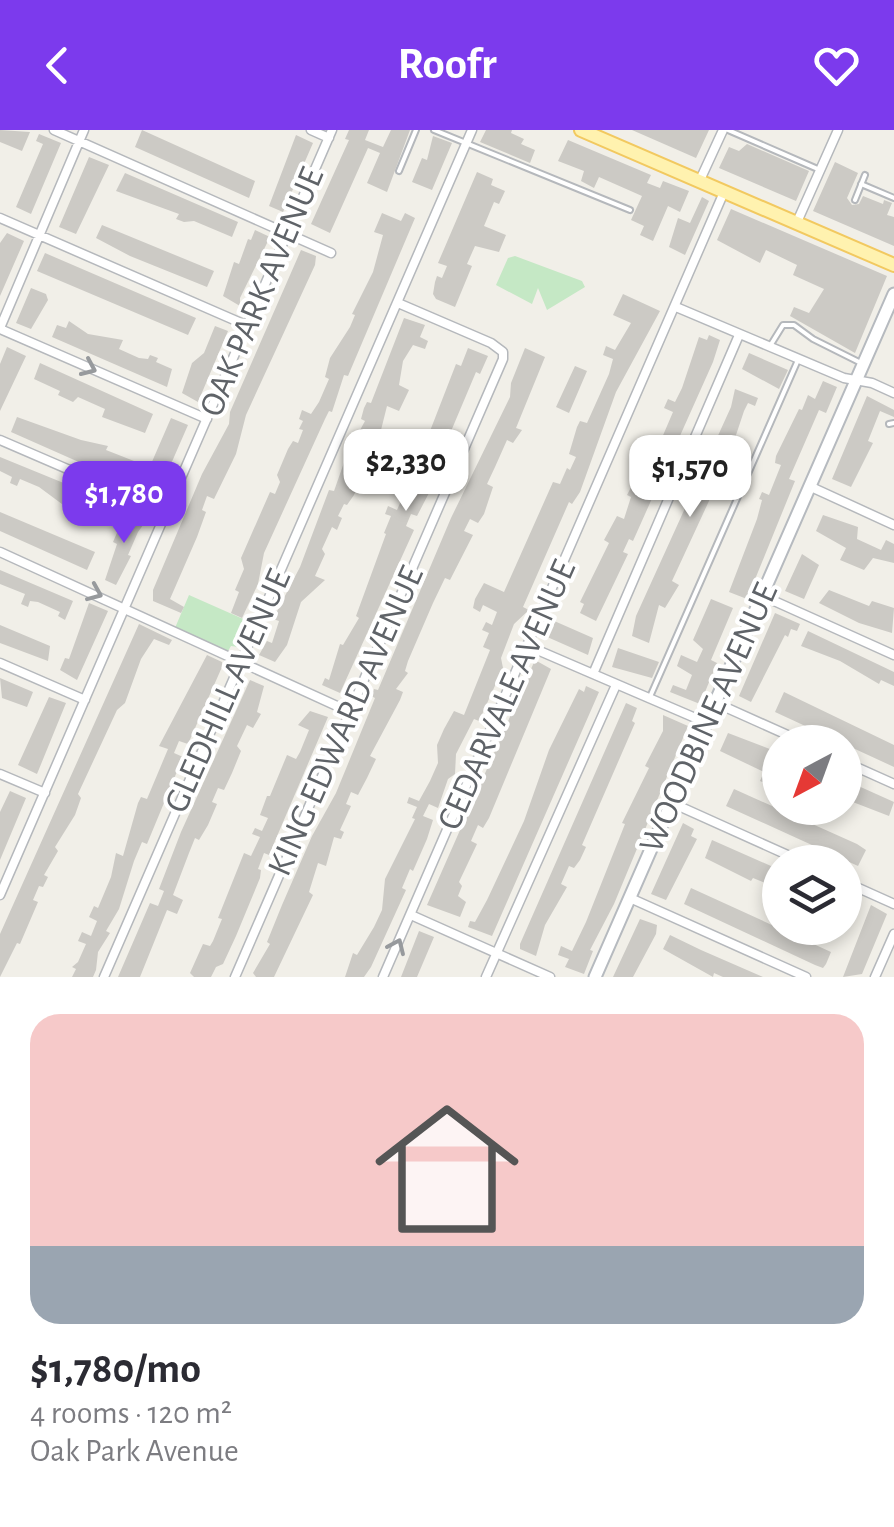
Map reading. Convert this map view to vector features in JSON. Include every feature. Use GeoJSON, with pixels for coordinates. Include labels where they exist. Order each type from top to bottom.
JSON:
{"type":"FeatureCollection","features":[{"type":"Feature","properties":{"kind":"main road"},"geometry":{"type":"LineString","coordinates":[[581,130],[894,265]]}},
{"type":"Feature","properties":{"kind":"main road","name":"WOODBINE AVENUE"},"geometry":{"type":"LineString","coordinates":[[595,977],[855,380],[884,329],[894,294]]}},
{"type":"Feature","properties":{"kind":"street"},"geometry":{"type":"LineString","coordinates":[[54,130],[332,253]]}},
{"type":"Feature","properties":{"kind":"street"},"geometry":{"type":"LineString","coordinates":[[84,130],[0,328],[207,419]]}},
{"type":"Feature","properties":{"kind":"street"},"geometry":{"type":"LineString","coordinates":[[311,130],[330,134]]}},
{"type":"Feature","properties":{"kind":"street","name":"GLEDHILL AVENUE"},"geometry":{"type":"LineString","coordinates":[[104,977],[472,130]]}},
{"type":"Feature","properties":{"kind":"street"},"geometry":{"type":"LineString","coordinates":[[700,180],[725,130]]}},
{"type":"Feature","properties":{"kind":"street"},"geometry":{"type":"LineString","coordinates":[[797,222],[838,130]]}},
{"type":"Feature","properties":{"kind":"street","name":"OAK PARK AVENUE"},"geometry":{"type":"LineString","coordinates":[[1,889],[330,134]]}},
{"type":"Feature","properties":{"kind":"street","name":"CEDARVALE AVENUE"},"geometry":{"type":"LineString","coordinates":[[384,977],[725,192]]}},
{"type":"Feature","properties":{"kind":"street"},"geometry":{"type":"LineString","coordinates":[[0,218],[248,326]]}},
{"type":"Feature","properties":{"kind":"street","name":"KING EDWARD AVENUE"},"geometry":{"type":"LineString","coordinates":[[235,977],[503,359],[503,352],[491,343],[398,303]]}},
{"type":"Feature","properties":{"kind":"street"},"geometry":{"type":"LineString","coordinates":[[676,307],[894,393]]}},
{"type":"Feature","properties":{"kind":"street"},"geometry":{"type":"LineString","coordinates":[[593,674],[739,334]]}},
{"type":"Feature","properties":{"kind":"street"},"geometry":{"type":"LineString","coordinates":[[0,440],[168,512]]}},
{"type":"Feature","properties":{"kind":"street"},"geometry":{"type":"LineString","coordinates":[[810,486],[894,525]]}},
{"type":"Feature","properties":{"kind":"street"},"geometry":{"type":"LineString","coordinates":[[0,552],[350,712]]}},
{"type":"Feature","properties":{"kind":"street"},"geometry":{"type":"LineString","coordinates":[[763,596],[894,655]]}},
{"type":"Feature","properties":{"kind":"street"},"geometry":{"type":"LineString","coordinates":[[528,646],[707,723]]}},
{"type":"Feature","properties":{"kind":"street"},"geometry":{"type":"LineString","coordinates":[[0,663],[85,700]]}},
{"type":"Feature","properties":{"kind":"street"},"geometry":{"type":"LineString","coordinates":[[486,977],[616,685]]}},
{"type":"Feature","properties":{"kind":"street"},"geometry":{"type":"LineString","coordinates":[[716,702],[766,725]]}},
{"type":"Feature","properties":{"kind":"street"},"geometry":{"type":"LineString","coordinates":[[862,770],[894,784]]}},
{"type":"Feature","properties":{"kind":"street"},"geometry":{"type":"LineString","coordinates":[[0,774],[45,793]]}},
{"type":"Feature","properties":{"kind":"street"},"geometry":{"type":"LineString","coordinates":[[672,803],[765,845]]}},
{"type":"Feature","properties":{"kind":"street"},"geometry":{"type":"LineString","coordinates":[[862,890],[894,904]]}},
{"type":"Feature","properties":{"kind":"street"},"geometry":{"type":"LineString","coordinates":[[630,898],[806,977]]}},
{"type":"Feature","properties":{"kind":"street"},"geometry":{"type":"LineString","coordinates":[[411,915],[550,977]]}},
{"type":"Feature","properties":{"kind":"street"},"geometry":{"type":"LineString","coordinates":[[875,977],[894,934]]}},
{"type":"Feature","properties":{"kind":"lane"},"geometry":{"type":"LineString","coordinates":[[399,171],[416,130]]}},
{"type":"Feature","properties":{"kind":"lane"},"geometry":{"type":"LineString","coordinates":[[434,130],[630,210]]}},
{"type":"Feature","properties":{"kind":"lane"},"geometry":{"type":"LineString","coordinates":[[725,130],[820,170]]}},
{"type":"Feature","properties":{"kind":"lane"},"geometry":{"type":"LineString","coordinates":[[855,200],[865,175]]}},
{"type":"Feature","properties":{"kind":"lane"},"geometry":{"type":"LineString","coordinates":[[862,184],[894,198]]}},
{"type":"Feature","properties":{"kind":"lane"},"geometry":{"type":"LineString","coordinates":[[770,346],[783,326],[794,325],[863,364]]}},
{"type":"Feature","properties":{"kind":"lane"},"geometry":{"type":"LineString","coordinates":[[649,700],[798,358]]}},
{"type":"Feature","properties":{"kind":"green space"},"geometry":{"type":"Polygon","coordinates":[[[515,256],[582,281],[585,287],[547,310],[538,288],[532,304],[496,285],[508,258],[515,256]]]}},
{"type":"Feature","properties":{"kind":"green space"},"geometry":{"type":"Polygon","coordinates":[[[189,595],[250,622],[239,647],[231,646],[228,651],[175,628],[189,595]]]}},
{"type":"Feature","properties":{"kind":"building"},"geometry":{"type":"Polygon","coordinates":[[[0,130],[30,132],[22,151],[0,142],[0,130]]]}},
{"type":"Feature","properties":{"kind":"building"},"geometry":{"type":"Polygon","coordinates":[[[142,130],[255,181],[249,198],[135,147],[142,130]]]}},
{"type":"Feature","properties":{"kind":"building"},"geometry":{"type":"Polygon","coordinates":[[[349,130],[369,130],[365,140],[383,147],[391,130],[410,130],[387,192],[367,183],[380,153],[368,148],[330,233],[311,224],[349,140],[345,139],[349,130]]]}},
{"type":"Feature","properties":{"kind":"building"},"geometry":{"type":"Polygon","coordinates":[[[486,130],[512,130],[524,139],[521,144],[535,150],[530,163],[480,142],[486,130]]]}},
{"type":"Feature","properties":{"kind":"building"},"geometry":{"type":"Polygon","coordinates":[[[632,130],[709,130],[696,158],[632,130]]]}},
{"type":"Feature","properties":{"kind":"building"},"geometry":{"type":"Polygon","coordinates":[[[39,134],[61,143],[31,214],[16,207],[43,144],[36,141],[39,134]]]}},
{"type":"Feature","properties":{"kind":"building"},"geometry":{"type":"Polygon","coordinates":[[[296,135],[313,143],[283,212],[269,206],[296,135]]]}},
{"type":"Feature","properties":{"kind":"building"},"geometry":{"type":"Polygon","coordinates":[[[433,136],[452,143],[432,190],[412,182],[422,158],[427,160],[433,136]]]}},
{"type":"Feature","properties":{"kind":"building"},"geometry":{"type":"Polygon","coordinates":[[[568,140],[651,175],[647,183],[660,188],[663,181],[689,191],[680,212],[668,206],[653,241],[640,235],[644,226],[631,220],[642,196],[599,177],[594,188],[581,181],[584,171],[558,161],[568,140]]]}},
{"type":"Feature","properties":{"kind":"building"},"geometry":{"type":"Polygon","coordinates":[[[747,144],[809,171],[796,201],[719,168],[729,147],[739,151],[747,144]]]}},
{"type":"Feature","properties":{"kind":"building"},"geometry":{"type":"Polygon","coordinates":[[[89,157],[109,165],[76,234],[59,227],[89,157]]]}},
{"type":"Feature","properties":{"kind":"building"},"geometry":{"type":"Polygon","coordinates":[[[835,162],[858,173],[847,198],[852,205],[859,204],[863,196],[883,204],[884,200],[892,203],[887,215],[894,217],[894,246],[813,211],[835,162]]]}},
{"type":"Feature","properties":{"kind":"building"},"geometry":{"type":"Polygon","coordinates":[[[477,172],[493,179],[491,185],[505,191],[499,204],[494,202],[484,226],[506,235],[499,252],[475,246],[467,264],[472,266],[455,307],[433,294],[437,276],[442,278],[447,266],[438,263],[477,172]]]}},
{"type":"Feature","properties":{"kind":"building"},"geometry":{"type":"Polygon","coordinates":[[[125,173],[238,222],[232,237],[194,221],[176,219],[179,214],[116,191],[125,173]]]}},
{"type":"Feature","properties":{"kind":"building"},"geometry":{"type":"Polygon","coordinates":[[[702,197],[709,201],[685,255],[669,247],[678,218],[690,223],[702,197]]]}},
{"type":"Feature","properties":{"kind":"building"},"geometry":{"type":"Polygon","coordinates":[[[731,209],[887,276],[855,353],[790,316],[794,307],[809,313],[824,289],[793,275],[797,265],[766,250],[760,263],[717,240],[731,209]]]}},
{"type":"Feature","properties":{"kind":"building"},"geometry":{"type":"Polygon","coordinates":[[[382,213],[401,221],[405,213],[415,218],[348,376],[344,375],[332,412],[325,419],[264,553],[258,584],[242,618],[231,613],[244,569],[241,558],[270,492],[275,494],[280,482],[277,475],[288,449],[293,441],[298,443],[303,430],[299,429],[302,410],[311,414],[319,402],[329,379],[325,377],[330,358],[350,327],[355,315],[352,314],[373,272],[383,235],[374,232],[382,213]]]}},
{"type":"Feature","properties":{"kind":"building"},"geometry":{"type":"Polygon","coordinates":[[[102,225],[214,271],[207,287],[96,238],[102,225]]]}},
{"type":"Feature","properties":{"kind":"building"},"geometry":{"type":"Polygon","coordinates":[[[255,230],[270,237],[240,298],[240,306],[223,296],[234,262],[239,264],[255,230]]]}},
{"type":"Feature","properties":{"kind":"building"},"geometry":{"type":"Polygon","coordinates":[[[7,233],[24,241],[0,296],[0,243],[7,233]]]}},
{"type":"Feature","properties":{"kind":"building"},"geometry":{"type":"Polygon","coordinates":[[[301,250],[316,256],[315,265],[246,415],[236,454],[214,499],[207,496],[202,510],[206,512],[170,599],[184,607],[181,613],[153,601],[153,590],[202,474],[229,424],[230,412],[301,250]]]}},
{"type":"Feature","properties":{"kind":"building"},"geometry":{"type":"Polygon","coordinates":[[[45,253],[196,318],[188,335],[37,271],[45,253]]]}},
{"type":"Feature","properties":{"kind":"building"},"geometry":{"type":"Polygon","coordinates":[[[31,288],[46,294],[48,300],[31,329],[16,323],[31,288]]]}},
{"type":"Feature","properties":{"kind":"building"},"geometry":{"type":"Polygon","coordinates":[[[623,294],[660,311],[616,392],[580,492],[572,504],[569,502],[523,607],[529,610],[514,624],[501,658],[503,668],[479,721],[474,719],[456,754],[455,774],[448,779],[438,808],[429,804],[423,816],[433,820],[427,839],[413,871],[410,869],[402,888],[406,890],[371,967],[364,977],[345,977],[353,953],[357,955],[382,910],[385,879],[415,819],[412,818],[417,807],[407,803],[409,797],[419,801],[438,763],[437,745],[444,729],[454,711],[464,715],[490,650],[483,647],[489,633],[482,630],[486,622],[492,625],[497,612],[483,605],[480,612],[473,608],[475,599],[484,583],[504,592],[553,482],[560,484],[567,468],[570,470],[576,457],[569,454],[577,427],[580,421],[587,423],[609,374],[613,359],[603,355],[606,346],[615,350],[631,323],[613,315],[623,294]]]}},
{"type":"Feature","properties":{"kind":"building"},"geometry":{"type":"Polygon","coordinates":[[[404,318],[425,325],[420,337],[428,341],[425,349],[413,345],[403,361],[399,385],[409,390],[399,411],[387,406],[375,454],[371,452],[354,495],[338,516],[342,518],[337,530],[332,527],[322,549],[325,554],[315,576],[325,580],[301,602],[287,645],[275,662],[259,655],[267,641],[272,643],[279,621],[273,619],[300,567],[329,490],[334,491],[347,454],[365,421],[361,419],[364,408],[367,402],[371,403],[404,318]]]}},
{"type":"Feature","properties":{"kind":"building"},"geometry":{"type":"Polygon","coordinates":[[[69,321],[88,334],[123,340],[119,349],[139,358],[158,358],[156,362],[172,369],[167,387],[52,337],[57,325],[66,328],[69,321]]]}},
{"type":"Feature","properties":{"kind":"building"},"geometry":{"type":"Polygon","coordinates":[[[215,326],[228,331],[198,402],[182,393],[192,363],[204,353],[215,326]]]}},
{"type":"Feature","properties":{"kind":"building"},"geometry":{"type":"Polygon","coordinates":[[[709,335],[720,340],[713,362],[633,541],[629,539],[623,552],[628,554],[596,621],[580,613],[584,604],[580,602],[609,543],[604,540],[617,516],[624,519],[631,497],[627,495],[639,472],[649,468],[673,412],[664,408],[668,399],[675,402],[699,337],[707,340],[709,335]]]}},
{"type":"Feature","properties":{"kind":"building"},"geometry":{"type":"Polygon","coordinates":[[[7,347],[26,356],[0,411],[0,364],[7,347]]]}},
{"type":"Feature","properties":{"kind":"building"},"geometry":{"type":"Polygon","coordinates":[[[468,348],[488,356],[480,374],[476,372],[449,436],[449,447],[443,445],[427,482],[433,484],[430,491],[417,516],[411,514],[406,526],[414,530],[340,693],[322,685],[325,678],[329,680],[340,644],[343,645],[359,618],[356,616],[391,516],[385,514],[388,506],[397,510],[404,494],[408,496],[415,474],[407,470],[418,442],[427,429],[430,431],[456,364],[461,366],[468,348]]]}},
{"type":"Feature","properties":{"kind":"building"},"geometry":{"type":"Polygon","coordinates":[[[525,348],[545,357],[516,428],[522,430],[513,443],[507,440],[487,484],[493,487],[484,514],[478,523],[470,519],[464,531],[473,535],[433,603],[408,661],[408,673],[396,689],[403,692],[400,700],[370,756],[376,759],[358,795],[351,792],[346,804],[351,806],[340,830],[344,832],[341,839],[334,837],[326,866],[318,863],[309,892],[313,895],[274,977],[256,977],[253,973],[270,944],[267,942],[282,905],[336,793],[375,698],[371,696],[374,689],[378,690],[451,518],[510,397],[511,383],[525,348]]]}},
{"type":"Feature","properties":{"kind":"building"},"geometry":{"type":"Polygon","coordinates":[[[749,353],[788,370],[779,389],[742,369],[749,353]]]}},
{"type":"Feature","properties":{"kind":"building"},"geometry":{"type":"Polygon","coordinates":[[[40,363],[153,414],[145,433],[102,417],[105,409],[78,397],[73,402],[34,379],[40,363]]]}},
{"type":"Feature","properties":{"kind":"building"},"geometry":{"type":"Polygon","coordinates":[[[575,366],[587,371],[569,413],[556,407],[575,366]]]}},
{"type":"Feature","properties":{"kind":"building"},"geometry":{"type":"Polygon","coordinates":[[[823,381],[837,387],[826,413],[819,410],[789,479],[795,481],[747,599],[729,592],[757,519],[762,500],[759,499],[762,492],[769,495],[781,465],[775,463],[776,456],[799,409],[802,410],[808,395],[815,399],[823,381]]]}},
{"type":"Feature","properties":{"kind":"building"},"geometry":{"type":"Polygon","coordinates":[[[735,389],[758,398],[755,406],[748,403],[744,411],[727,462],[672,581],[679,585],[665,608],[659,605],[649,643],[632,636],[636,616],[731,407],[735,389]]]}},
{"type":"Feature","properties":{"kind":"building"},"geometry":{"type":"Polygon","coordinates":[[[867,396],[894,410],[894,417],[880,411],[868,441],[873,443],[851,487],[832,479],[867,396]]]}},
{"type":"Feature","properties":{"kind":"building"},"geometry":{"type":"Polygon","coordinates":[[[17,417],[108,446],[106,450],[134,461],[126,477],[81,463],[11,432],[17,417]]]}},
{"type":"Feature","properties":{"kind":"building"},"geometry":{"type":"Polygon","coordinates":[[[171,418],[188,425],[157,496],[141,487],[171,418]]]}},
{"type":"Feature","properties":{"kind":"building"},"geometry":{"type":"Polygon","coordinates":[[[0,457],[115,504],[107,524],[66,507],[39,487],[20,479],[17,486],[10,483],[12,477],[0,471],[0,457]]]}},
{"type":"Feature","properties":{"kind":"building"},"geometry":{"type":"Polygon","coordinates":[[[136,511],[149,517],[138,532],[116,585],[105,580],[117,544],[113,542],[122,521],[132,520],[136,511]]]}},
{"type":"Feature","properties":{"kind":"building"},"geometry":{"type":"Polygon","coordinates":[[[0,512],[95,552],[87,570],[0,531],[0,512]]]}},
{"type":"Feature","properties":{"kind":"building"},"geometry":{"type":"Polygon","coordinates":[[[823,515],[858,527],[857,539],[881,550],[886,540],[894,544],[894,563],[873,558],[864,570],[840,560],[846,548],[816,531],[823,515]]]}},
{"type":"Feature","properties":{"kind":"building"},"geometry":{"type":"Polygon","coordinates":[[[802,554],[819,565],[804,599],[785,591],[802,554]]]}},
{"type":"Feature","properties":{"kind":"building"},"geometry":{"type":"Polygon","coordinates":[[[0,570],[73,601],[65,620],[58,616],[60,612],[38,602],[30,601],[28,607],[21,604],[25,594],[0,584],[0,570]]]}},
{"type":"Feature","properties":{"kind":"building"},"geometry":{"type":"Polygon","coordinates":[[[829,590],[869,606],[872,601],[894,608],[892,633],[859,623],[819,603],[829,590]]]}},
{"type":"Feature","properties":{"kind":"building"},"geometry":{"type":"Polygon","coordinates":[[[711,599],[733,608],[711,660],[717,663],[700,704],[670,692],[673,685],[686,690],[692,675],[677,666],[681,655],[697,662],[703,649],[693,640],[711,599]]]}},
{"type":"Feature","properties":{"kind":"building"},"geometry":{"type":"Polygon","coordinates":[[[89,603],[108,611],[77,680],[60,670],[65,658],[69,659],[89,603]]]}},
{"type":"Feature","properties":{"kind":"building"},"geometry":{"type":"Polygon","coordinates":[[[775,613],[800,624],[797,631],[791,629],[788,637],[785,635],[751,702],[739,696],[775,613]]]}},
{"type":"Feature","properties":{"kind":"building"},"geometry":{"type":"Polygon","coordinates":[[[552,620],[593,638],[588,655],[545,636],[552,620]]]}},
{"type":"Feature","properties":{"kind":"building"},"geometry":{"type":"Polygon","coordinates":[[[139,624],[172,640],[169,645],[154,639],[141,659],[125,703],[117,710],[78,794],[81,798],[75,815],[55,847],[58,851],[33,900],[38,902],[20,944],[17,943],[0,977],[0,934],[139,624]]]}},
{"type":"Feature","properties":{"kind":"building"},"geometry":{"type":"Polygon","coordinates":[[[0,625],[50,646],[48,661],[0,643],[0,625]]]}},
{"type":"Feature","properties":{"kind":"building"},"geometry":{"type":"Polygon","coordinates":[[[808,631],[894,672],[894,686],[881,680],[879,684],[840,661],[801,646],[808,631]]]}},
{"type":"Feature","properties":{"kind":"building"},"geometry":{"type":"Polygon","coordinates":[[[618,648],[659,662],[652,678],[612,667],[618,648]]]}},
{"type":"Feature","properties":{"kind":"building"},"geometry":{"type":"Polygon","coordinates":[[[207,655],[222,662],[222,667],[188,744],[179,741],[174,753],[183,757],[147,844],[142,842],[134,861],[119,909],[106,931],[110,933],[98,952],[96,970],[93,977],[72,977],[76,969],[72,967],[86,944],[78,941],[82,932],[91,936],[97,921],[89,917],[94,906],[98,908],[116,853],[123,856],[138,803],[141,797],[147,799],[168,749],[159,746],[207,655]]]}},
{"type":"Feature","properties":{"kind":"building"},"geometry":{"type":"Polygon","coordinates":[[[535,660],[551,669],[489,818],[483,828],[478,825],[471,841],[477,844],[459,882],[462,886],[458,896],[466,902],[460,917],[427,905],[535,660]]]}},
{"type":"Feature","properties":{"kind":"building"},"geometry":{"type":"Polygon","coordinates":[[[0,678],[33,692],[27,707],[2,698],[0,678]]]}},
{"type":"Feature","properties":{"kind":"building"},"geometry":{"type":"Polygon","coordinates":[[[250,680],[264,686],[257,712],[261,714],[253,728],[247,725],[237,746],[241,751],[232,773],[224,790],[218,788],[212,802],[217,804],[208,825],[199,840],[195,838],[173,895],[183,900],[177,914],[167,910],[140,977],[118,977],[150,903],[158,906],[164,891],[159,889],[181,832],[250,680]]]}},
{"type":"Feature","properties":{"kind":"building"},"geometry":{"type":"Polygon","coordinates":[[[586,686],[599,692],[492,936],[468,927],[487,900],[524,821],[549,750],[579,689],[584,692],[586,686]]]}},
{"type":"Feature","properties":{"kind":"building"},"geometry":{"type":"Polygon","coordinates":[[[784,692],[852,725],[803,725],[775,712],[784,692]]]}},
{"type":"Feature","properties":{"kind":"building"},"geometry":{"type":"Polygon","coordinates":[[[49,697],[66,703],[37,774],[18,765],[49,697]]]}},
{"type":"Feature","properties":{"kind":"building"},"geometry":{"type":"Polygon","coordinates":[[[626,703],[637,708],[632,721],[635,723],[582,845],[586,847],[574,868],[569,866],[561,884],[567,887],[545,925],[536,956],[520,949],[520,944],[626,703]]]}},
{"type":"Feature","properties":{"kind":"building"},"geometry":{"type":"Polygon","coordinates":[[[310,711],[328,717],[269,855],[264,853],[258,869],[260,878],[236,936],[223,964],[216,967],[211,977],[194,977],[190,973],[203,944],[210,946],[213,941],[244,853],[251,856],[260,837],[252,834],[255,828],[262,831],[268,818],[260,815],[267,796],[287,755],[296,759],[300,752],[309,730],[298,725],[310,711]]]}},
{"type":"Feature","properties":{"kind":"building"},"geometry":{"type":"Polygon","coordinates":[[[663,715],[688,726],[614,904],[590,950],[593,951],[584,974],[565,967],[569,959],[558,955],[561,946],[572,951],[586,922],[625,824],[622,823],[663,731],[663,715]]]}},
{"type":"Feature","properties":{"kind":"building"},"geometry":{"type":"Polygon","coordinates":[[[862,730],[894,745],[894,767],[862,752],[862,730]]]}},
{"type":"Feature","properties":{"kind":"building"},"geometry":{"type":"Polygon","coordinates":[[[728,733],[762,746],[762,771],[720,751],[728,733]]]}},
{"type":"Feature","properties":{"kind":"building"},"geometry":{"type":"Polygon","coordinates":[[[862,788],[894,802],[889,816],[862,806],[862,788]]]}},
{"type":"Feature","properties":{"kind":"building"},"geometry":{"type":"Polygon","coordinates":[[[734,789],[762,802],[762,822],[726,806],[734,789]]]}},
{"type":"Feature","properties":{"kind":"building"},"geometry":{"type":"Polygon","coordinates":[[[10,791],[26,798],[0,860],[0,812],[10,791]]]}},
{"type":"Feature","properties":{"kind":"building"},"geometry":{"type":"Polygon","coordinates":[[[683,823],[694,829],[691,836],[697,839],[666,900],[651,894],[683,823]]]}},
{"type":"Feature","properties":{"kind":"building"},"geometry":{"type":"Polygon","coordinates":[[[768,825],[815,825],[858,845],[812,845],[768,825]]]}},
{"type":"Feature","properties":{"kind":"building"},"geometry":{"type":"Polygon","coordinates":[[[712,840],[762,862],[762,882],[753,878],[751,881],[705,858],[712,840]]]}},
{"type":"Feature","properties":{"kind":"building"},"geometry":{"type":"Polygon","coordinates":[[[691,888],[762,920],[762,940],[684,904],[691,888]]]}},
{"type":"Feature","properties":{"kind":"building"},"geometry":{"type":"Polygon","coordinates":[[[871,905],[887,914],[862,974],[843,977],[855,945],[862,945],[862,928],[871,905]]]}},
{"type":"Feature","properties":{"kind":"building"},"geometry":{"type":"Polygon","coordinates":[[[640,919],[657,925],[656,934],[633,977],[613,977],[640,919]]]}},
{"type":"Feature","properties":{"kind":"building"},"geometry":{"type":"Polygon","coordinates":[[[419,931],[434,937],[417,977],[401,977],[419,931]]]}},
{"type":"Feature","properties":{"kind":"building"},"geometry":{"type":"Polygon","coordinates":[[[670,935],[763,977],[723,977],[714,973],[713,977],[663,949],[670,935]]]}},
{"type":"Feature","properties":{"kind":"building"},"geometry":{"type":"Polygon","coordinates":[[[772,945],[816,945],[831,952],[823,968],[772,945]]]}}]}
